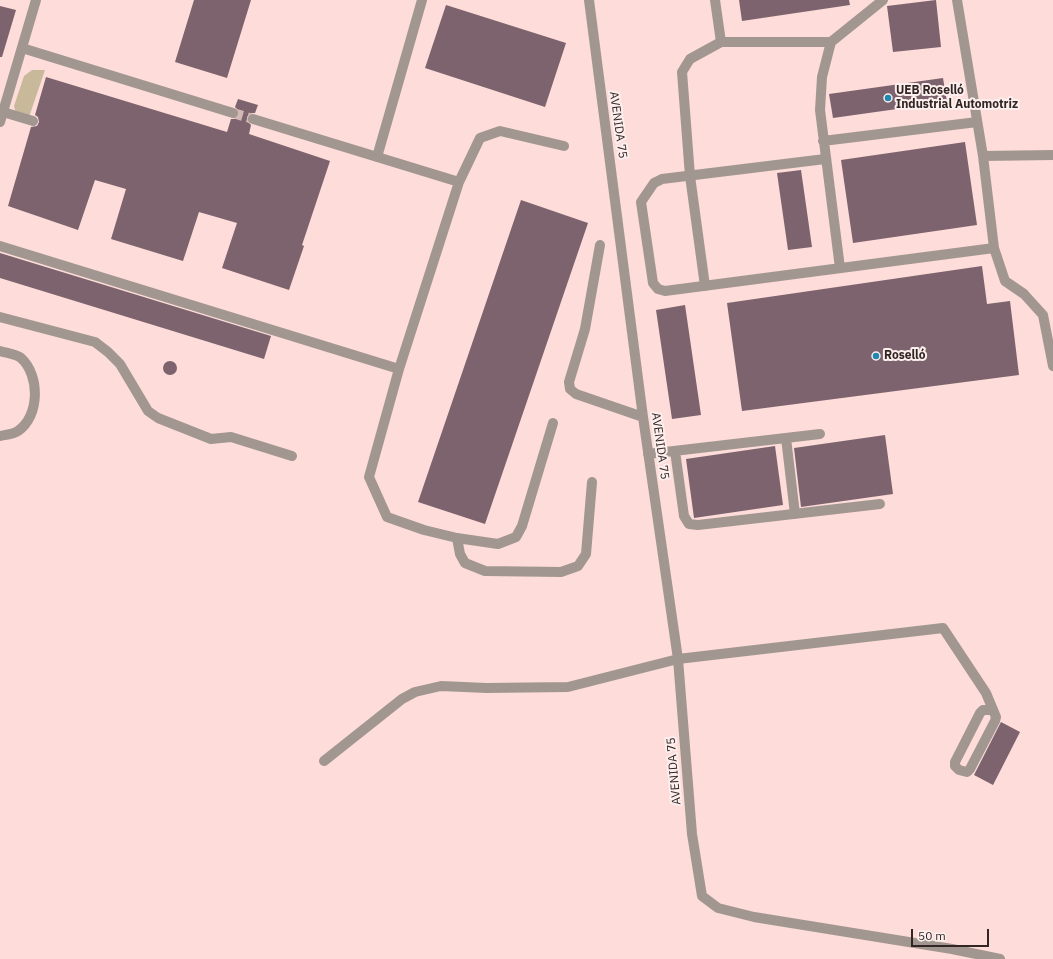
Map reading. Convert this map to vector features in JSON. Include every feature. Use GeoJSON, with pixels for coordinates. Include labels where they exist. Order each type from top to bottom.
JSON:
{"type":"FeatureCollection","features":[{"type":"Feature","properties":{"kind":"street"},"geometry":{"type":"LineString","coordinates":[[33,121],[1,119],[36,0]]}},
{"type":"Feature","properties":{"kind":"street"},"geometry":{"type":"LineString","coordinates":[[377,157],[422,0]]}},
{"type":"Feature","properties":{"kind":"street","name":"AVENIDA 75"},"geometry":{"type":"LineString","coordinates":[[589,0],[643,417],[678,659],[692,834],[702,896],[718,908],[754,917],[952,949],[1000,959]]}},
{"type":"Feature","properties":{"kind":"street"},"geometry":{"type":"LineString","coordinates":[[715,0],[721,42]]}},
{"type":"Feature","properties":{"kind":"street"},"geometry":{"type":"LineString","coordinates":[[840,268],[820,110],[822,77],[831,42],[883,0]]}},
{"type":"Feature","properties":{"kind":"street"},"geometry":{"type":"LineString","coordinates":[[957,0],[983,156],[994,248],[1005,281],[1024,294],[1043,315],[1053,366]]}},
{"type":"Feature","properties":{"kind":"street"},"geometry":{"type":"LineString","coordinates":[[705,286],[690,176],[682,72],[690,59],[721,42],[831,42]]}},
{"type":"Feature","properties":{"kind":"street"},"geometry":{"type":"LineString","coordinates":[[22,48],[233,113]]}},
{"type":"Feature","properties":{"kind":"street"},"geometry":{"type":"LineString","coordinates":[[253,119],[459,182]]}},
{"type":"Feature","properties":{"kind":"street"},"geometry":{"type":"LineString","coordinates":[[823,141],[977,122]]}},
{"type":"Feature","properties":{"kind":"street"},"geometry":{"type":"LineString","coordinates":[[553,423],[522,526],[516,537],[498,544],[457,538],[424,530],[387,517],[369,477],[399,369],[459,182],[480,138],[500,131],[564,146]]}},
{"type":"Feature","properties":{"kind":"street"},"geometry":{"type":"LineString","coordinates":[[983,156],[1053,155]]}},
{"type":"Feature","properties":{"kind":"street"},"geometry":{"type":"LineString","coordinates":[[825,159],[662,179],[654,183],[641,202],[653,283],[658,289],[665,291],[994,248]]}},
{"type":"Feature","properties":{"kind":"street"},"geometry":{"type":"LineString","coordinates":[[600,245],[585,329],[569,382],[570,389],[576,394],[643,417]]}},
{"type":"Feature","properties":{"kind":"street"},"geometry":{"type":"LineString","coordinates":[[0,246],[399,369]]}},
{"type":"Feature","properties":{"kind":"street"},"geometry":{"type":"LineString","coordinates":[[0,317],[95,342],[120,364],[148,411],[158,418],[211,439],[231,437],[292,456]]}},
{"type":"Feature","properties":{"kind":"street"},"geometry":{"type":"LineString","coordinates":[[0,351],[20,358],[31,372],[36,394],[32,413],[18,431],[0,436]]}},
{"type":"Feature","properties":{"kind":"street"},"geometry":{"type":"LineString","coordinates":[[648,454],[820,434]]}},
{"type":"Feature","properties":{"kind":"street"},"geometry":{"type":"LineString","coordinates":[[786,438],[796,514]]}},
{"type":"Feature","properties":{"kind":"street"},"geometry":{"type":"LineString","coordinates":[[675,451],[684,516],[689,524],[698,525],[880,504]]}},
{"type":"Feature","properties":{"kind":"street"},"geometry":{"type":"LineString","coordinates":[[457,538],[460,554],[465,563],[485,571],[561,572],[578,566],[586,554],[592,482]]}},
{"type":"Feature","properties":{"kind":"street"},"geometry":{"type":"LineString","coordinates":[[324,761],[402,699],[415,692],[441,686],[486,688],[568,687],[678,659],[942,628],[986,693],[992,710],[995,713],[995,721],[970,770],[962,772],[955,766],[955,762],[980,714],[983,710],[992,710]]}},
{"type":"Feature","properties":{"kind":"shaded area"},"geometry":{"type":"Polygon","coordinates":[[[32,70],[45,70],[29,117],[16,113],[14,106],[24,76],[32,70]]]}},
{"type":"Feature","properties":{"kind":"building"},"geometry":{"type":"Polygon","coordinates":[[[194,0],[251,0],[227,78],[175,62],[194,0]]]}},
{"type":"Feature","properties":{"kind":"building"},"geometry":{"type":"Polygon","coordinates":[[[739,0],[849,0],[850,5],[742,21],[739,0]]]}},
{"type":"Feature","properties":{"kind":"building"},"geometry":{"type":"Polygon","coordinates":[[[936,0],[941,47],[893,52],[887,6],[936,0]]]}},
{"type":"Feature","properties":{"kind":"building"},"geometry":{"type":"Polygon","coordinates":[[[446,5],[566,43],[545,107],[425,68],[446,5]]]}},
{"type":"Feature","properties":{"kind":"building"},"geometry":{"type":"Polygon","coordinates":[[[0,6],[16,10],[2,57],[0,57],[0,6]]]}},
{"type":"Feature","properties":{"kind":"building"},"geometry":{"type":"Polygon","coordinates":[[[46,77],[227,132],[231,119],[235,119],[239,115],[239,111],[235,107],[238,99],[258,105],[255,113],[251,113],[247,117],[247,121],[251,125],[249,134],[330,161],[302,245],[304,246],[289,290],[222,268],[237,223],[199,212],[183,261],[111,239],[126,189],[95,180],[78,230],[8,206],[31,127],[37,126],[39,122],[38,117],[35,115],[46,77]]]}},
{"type":"Feature","properties":{"kind":"building","name":"UEB Roselló Industrial Automotriz"},"geometry":{"type":"Polygon","coordinates":[[[943,78],[947,102],[833,118],[829,94],[943,78]]]}},
{"type":"Feature","properties":{"kind":"building"},"geometry":{"type":"Polygon","coordinates":[[[965,142],[977,225],[853,243],[841,160],[965,142]]]}},
{"type":"Feature","properties":{"kind":"building"},"geometry":{"type":"Polygon","coordinates":[[[801,170],[812,247],[788,250],[777,173],[801,170]]]}},
{"type":"Feature","properties":{"kind":"building"},"geometry":{"type":"Polygon","coordinates":[[[521,200],[588,223],[485,524],[418,502],[521,200]]]}},
{"type":"Feature","properties":{"kind":"building"},"geometry":{"type":"Polygon","coordinates":[[[0,253],[271,336],[264,359],[0,278],[0,253]]]}},
{"type":"Feature","properties":{"kind":"building","name":"Roselló"},"geometry":{"type":"Polygon","coordinates":[[[982,266],[987,304],[1010,301],[1019,375],[742,411],[727,303],[982,266]]]}},
{"type":"Feature","properties":{"kind":"building"},"geometry":{"type":"Polygon","coordinates":[[[685,305],[701,415],[672,419],[656,310],[685,305]]]}},
{"type":"Feature","properties":{"kind":"building"},"geometry":{"type":"Polygon","coordinates":[[[170,361],[175,363],[177,368],[175,373],[170,375],[165,373],[163,368],[165,363],[170,361]]]}},
{"type":"Feature","properties":{"kind":"building"},"geometry":{"type":"Polygon","coordinates":[[[885,435],[893,494],[801,507],[794,448],[885,435]]]}},
{"type":"Feature","properties":{"kind":"building"},"geometry":{"type":"Polygon","coordinates":[[[775,446],[783,505],[694,518],[686,459],[775,446]]]}},
{"type":"Feature","properties":{"kind":"building"},"geometry":{"type":"Polygon","coordinates":[[[1001,722],[1020,732],[993,785],[974,775],[1001,722]]]}},
{"type":"Feature","properties":{"kind":"tunnel"},"geometry":{"type":"LineString","coordinates":[[233,113],[253,119]]}},
{"type":"Feature","properties":{"kind":"place","name":"UEB Roselló Industrial Automotriz"},"geometry":{"type":"Point","coordinates":[888,98]}},
{"type":"Feature","properties":{"kind":"place","name":"Roselló"},"geometry":{"type":"Point","coordinates":[876,356]}}]}
